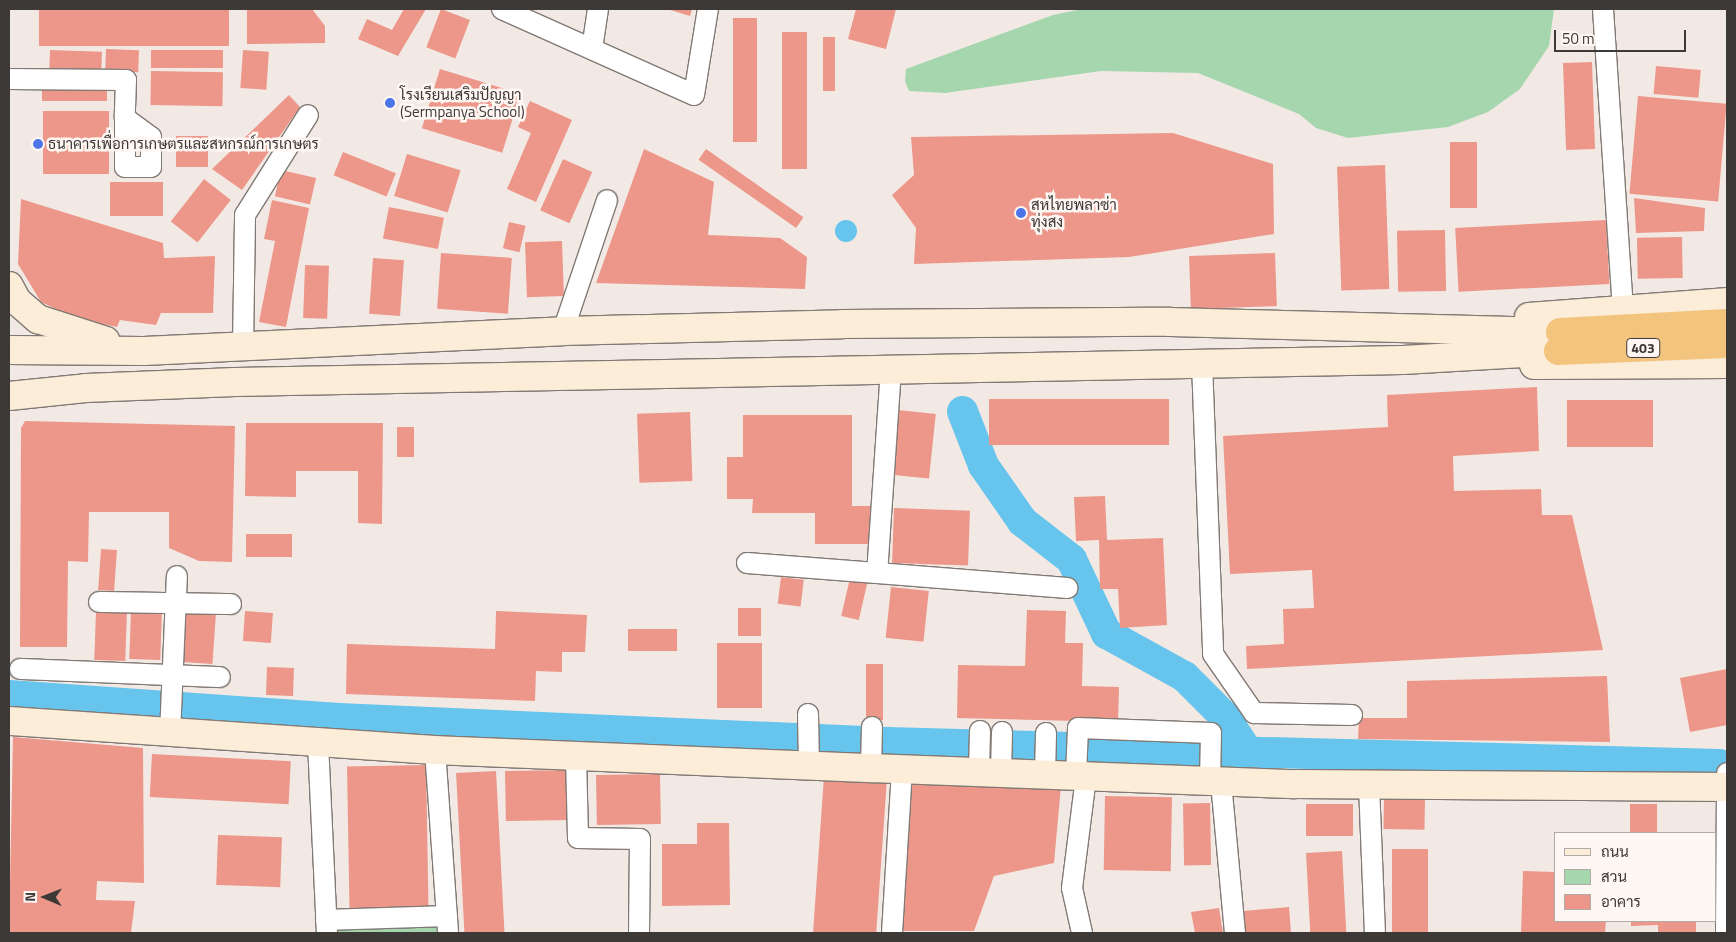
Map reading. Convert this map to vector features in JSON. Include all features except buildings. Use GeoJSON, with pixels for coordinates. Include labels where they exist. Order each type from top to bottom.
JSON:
{"type":"FeatureCollection","features":[{"type":"Feature","properties":{"kind":"highway","name":"403"},"geometry":{"type":"LineString","coordinates":[[1559,342],[1727,323]]}},
{"type":"Feature","properties":{"kind":"highway","name":"403"},"geometry":{"type":"LineString","coordinates":[[1559,342],[1727,344]]}},
{"type":"Feature","properties":{"kind":"main road"},"geometry":{"type":"LineString","coordinates":[[9,286],[17,301],[38,319],[144,351]]}},
{"type":"Feature","properties":{"kind":"main road"},"geometry":{"type":"LineString","coordinates":[[1410,326],[1727,302]]}},
{"type":"Feature","properties":{"kind":"main road","name":"403"},"geometry":{"type":"LineString","coordinates":[[563,331],[920,324],[1410,326],[1559,342]]}},
{"type":"Feature","properties":{"kind":"main road"},"geometry":{"type":"LineString","coordinates":[[9,350],[144,351],[563,331]]}},
{"type":"Feature","properties":{"kind":"main road","name":"403"},"geometry":{"type":"LineString","coordinates":[[891,369],[1403,360],[1559,342]]}},
{"type":"Feature","properties":{"kind":"main road"},"geometry":{"type":"LineString","coordinates":[[1403,360],[1554,365],[1727,364]]}},
{"type":"Feature","properties":{"kind":"main road"},"geometry":{"type":"LineString","coordinates":[[9,396],[86,388],[235,382],[891,369]]}},
{"type":"Feature","properties":{"kind":"main road"},"geometry":{"type":"LineString","coordinates":[[9,407],[42,394]]}},
{"type":"Feature","properties":{"kind":"main road"},"geometry":{"type":"LineString","coordinates":[[9,721],[171,728],[318,743],[435,750],[576,756],[808,758],[871,768],[902,770],[1369,785],[1727,787]]}},
{"type":"Feature","properties":{"kind":"street"},"geometry":{"type":"LineString","coordinates":[[502,9],[694,95],[708,9]]}},
{"type":"Feature","properties":{"kind":"street"},"geometry":{"type":"LineString","coordinates":[[592,49],[598,9]]}},
{"type":"Feature","properties":{"kind":"street"},"geometry":{"type":"LineString","coordinates":[[1603,9],[1624,309]]}},
{"type":"Feature","properties":{"kind":"street"},"geometry":{"type":"LineString","coordinates":[[9,79],[126,80],[126,118]]}},
{"type":"Feature","properties":{"kind":"street"},"geometry":{"type":"LineString","coordinates":[[243,346],[245,215],[308,115]]}},
{"type":"Feature","properties":{"kind":"street"},"geometry":{"type":"LineString","coordinates":[[563,331],[608,200]]}},
{"type":"Feature","properties":{"kind":"street"},"geometry":{"type":"LineString","coordinates":[[1202,363],[1214,654],[1254,714],[1352,715]]}},
{"type":"Feature","properties":{"kind":"street"},"geometry":{"type":"LineString","coordinates":[[877,573],[891,369]]}},
{"type":"Feature","properties":{"kind":"street"},"geometry":{"type":"LineString","coordinates":[[747,563],[1067,588]]}},
{"type":"Feature","properties":{"kind":"street"},"geometry":{"type":"LineString","coordinates":[[171,728],[177,576]]}},
{"type":"Feature","properties":{"kind":"street"},"geometry":{"type":"LineString","coordinates":[[99,602],[231,604]]}},
{"type":"Feature","properties":{"kind":"street"},"geometry":{"type":"LineString","coordinates":[[20,669],[172,682],[220,677]]}},
{"type":"Feature","properties":{"kind":"street"},"geometry":{"type":"LineString","coordinates":[[808,714],[808,758]]}},
{"type":"Feature","properties":{"kind":"street"},"geometry":{"type":"LineString","coordinates":[[871,768],[872,728]]}},
{"type":"Feature","properties":{"kind":"street"},"geometry":{"type":"LineString","coordinates":[[1082,933],[1072,888],[1079,776],[1078,728],[1211,733],[1214,781],[1235,933]]}},
{"type":"Feature","properties":{"kind":"street"},"geometry":{"type":"LineString","coordinates":[[980,731],[990,772]]}},
{"type":"Feature","properties":{"kind":"street"},"geometry":{"type":"LineString","coordinates":[[990,772],[1002,732]]}},
{"type":"Feature","properties":{"kind":"street"},"geometry":{"type":"LineString","coordinates":[[1045,774],[1046,733]]}},
{"type":"Feature","properties":{"kind":"street"},"geometry":{"type":"LineString","coordinates":[[318,743],[327,927],[447,925],[435,750]]}},
{"type":"Feature","properties":{"kind":"street"},"geometry":{"type":"LineString","coordinates":[[576,756],[578,838],[640,839],[644,932]]}},
{"type":"Feature","properties":{"kind":"street"},"geometry":{"type":"LineString","coordinates":[[892,933],[902,770]]}},
{"type":"Feature","properties":{"kind":"street"},"geometry":{"type":"LineString","coordinates":[[1726,933],[1727,773]]}},
{"type":"Feature","properties":{"kind":"street"},"geometry":{"type":"LineString","coordinates":[[1369,785],[1375,933]]}},
{"type":"Feature","properties":{"kind":"green space"},"geometry":{"type":"Polygon","coordinates":[[[1082,9],[1554,9],[1549,46],[1520,89],[1488,112],[1448,127],[1348,138],[1316,128],[1299,114],[1198,73],[1101,71],[945,93],[909,91],[905,81],[906,69],[1053,15],[1082,9]]]}},
{"type":"Feature","properties":{"kind":"green space"},"geometry":{"type":"Polygon","coordinates":[[[447,916],[448,933],[327,933],[326,920],[447,916]]]}},
{"type":"Feature","properties":{"kind":"water"},"geometry":{"type":"Polygon","coordinates":[[[846,220],[854,223],[857,231],[854,239],[846,242],[838,239],[835,231],[838,223],[846,220]]]}},
{"type":"Feature","properties":{"kind":"waterway"},"geometry":{"type":"LineString","coordinates":[[962,411],[983,465],[1022,521],[1071,559],[1106,633],[1184,676],[1224,716],[1247,751]]}},
{"type":"Feature","properties":{"kind":"waterway"},"geometry":{"type":"LineString","coordinates":[[9,695],[338,718],[886,742],[1719,764]]}},
{"type":"Feature","properties":{"kind":"place","name":"โรงเรียนเสริมปัญญา (Sermpanya School)"},"geometry":{"type":"Point","coordinates":[390,103]}},
{"type":"Feature","properties":{"kind":"place","name":"ธนาคารเพื่อการเกษตรและสหกรณ์การเกษตร"},"geometry":{"type":"Point","coordinates":[38,144]}},
{"type":"Feature","properties":{"kind":"place","name":"สหไทยพลาซ่า ทุ่งสง"},"geometry":{"type":"Point","coordinates":[1021,213]}}]}
